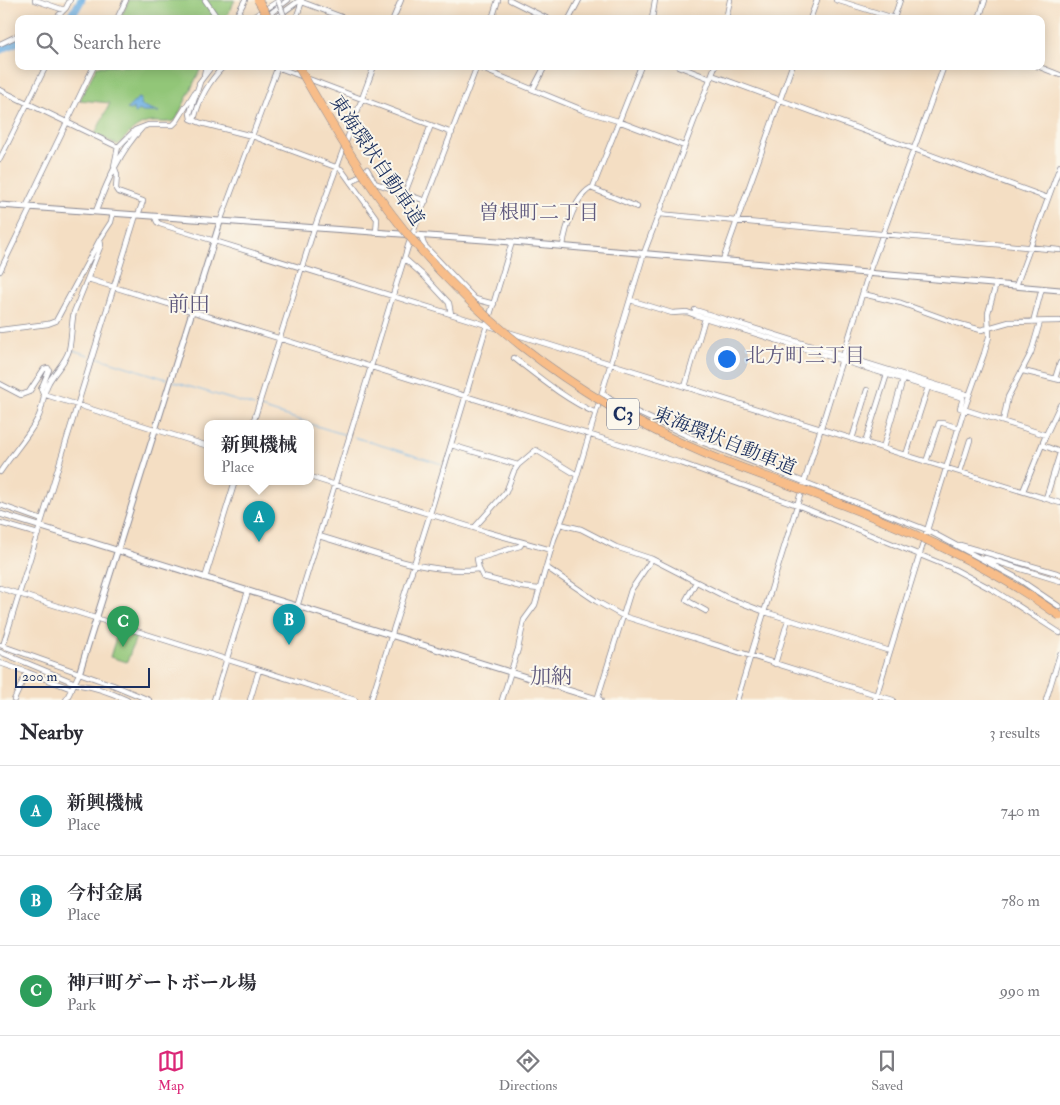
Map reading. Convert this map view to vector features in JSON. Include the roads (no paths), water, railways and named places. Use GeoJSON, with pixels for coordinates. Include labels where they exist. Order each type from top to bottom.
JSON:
{"type":"FeatureCollection","features":[{"type":"Feature","properties":{"kind":"highway"},"geometry":{"type":"LineString","coordinates":[[258,0],[267,15]]}},
{"type":"Feature","properties":{"kind":"highway","name":"東海環状自動車道"},"geometry":{"type":"LineString","coordinates":[[300,70],[352,158],[405,232],[433,265],[462,294],[512,339],[553,370],[602,402],[672,439],[922,537],[974,563],[1060,616]]}},
{"type":"Feature","properties":{"kind":"street"},"geometry":{"type":"LineString","coordinates":[[35,0],[64,10]]}},
{"type":"Feature","properties":{"kind":"street"},"geometry":{"type":"LineString","coordinates":[[59,15],[70,0]]}},
{"type":"Feature","properties":{"kind":"street"},"geometry":{"type":"LineString","coordinates":[[119,15],[126,0]]}},
{"type":"Feature","properties":{"kind":"street"},"geometry":{"type":"LineString","coordinates":[[204,0],[215,15]]}},
{"type":"Feature","properties":{"kind":"street"},"geometry":{"type":"LineString","coordinates":[[238,15],[245,0]]}},
{"type":"Feature","properties":{"kind":"street"},"geometry":{"type":"LineString","coordinates":[[256,15],[279,0],[283,15]]}},
{"type":"Feature","properties":{"kind":"street"},"geometry":{"type":"LineString","coordinates":[[268,15],[288,0]]}},
{"type":"Feature","properties":{"kind":"street"},"geometry":{"type":"LineString","coordinates":[[395,15],[401,0]]}},
{"type":"Feature","properties":{"kind":"street"},"geometry":{"type":"LineString","coordinates":[[493,15],[498,0]]}},
{"type":"Feature","properties":{"kind":"street"},"geometry":{"type":"LineString","coordinates":[[510,0],[540,15]]}},
{"type":"Feature","properties":{"kind":"street"},"geometry":{"type":"LineString","coordinates":[[571,15],[579,0]]}},
{"type":"Feature","properties":{"kind":"street"},"geometry":{"type":"LineString","coordinates":[[653,15],[655,0]]}},
{"type":"Feature","properties":{"kind":"street"},"geometry":{"type":"LineString","coordinates":[[727,15],[730,0]]}},
{"type":"Feature","properties":{"kind":"street"},"geometry":{"type":"LineString","coordinates":[[811,15],[816,0]]}},
{"type":"Feature","properties":{"kind":"street"},"geometry":{"type":"LineString","coordinates":[[836,0],[885,15]]}},
{"type":"Feature","properties":{"kind":"street"},"geometry":{"type":"LineString","coordinates":[[896,15],[900,0]]}},
{"type":"Feature","properties":{"kind":"street"},"geometry":{"type":"LineString","coordinates":[[979,15],[985,0]]}},
{"type":"Feature","properties":{"kind":"street"},"geometry":{"type":"LineString","coordinates":[[280,15],[301,1]]}},
{"type":"Feature","properties":{"kind":"street"},"geometry":{"type":"LineString","coordinates":[[297,15],[301,1]]}},
{"type":"Feature","properties":{"kind":"street"},"geometry":{"type":"LineString","coordinates":[[301,1],[337,15]]}},
{"type":"Feature","properties":{"kind":"street"},"geometry":{"type":"LineString","coordinates":[[0,44],[15,37]]}},
{"type":"Feature","properties":{"kind":"street"},"geometry":{"type":"LineString","coordinates":[[1045,69],[1060,75]]}},
{"type":"Feature","properties":{"kind":"street"},"geometry":{"type":"LineString","coordinates":[[0,160],[44,70]]}},
{"type":"Feature","properties":{"kind":"street"},"geometry":{"type":"LineString","coordinates":[[0,271],[92,70]]}},
{"type":"Feature","properties":{"kind":"street"},"geometry":{"type":"LineString","coordinates":[[148,700],[113,685],[2,645],[114,287],[143,201],[118,192],[116,189],[117,174],[114,166],[118,147],[135,130],[144,126],[173,125],[200,82],[205,70]]}},
{"type":"Feature","properties":{"kind":"street"},"geometry":{"type":"LineString","coordinates":[[203,76],[208,70]]}},
{"type":"Feature","properties":{"kind":"street"},"geometry":{"type":"LineString","coordinates":[[194,120],[203,95],[213,77],[220,70]]}},
{"type":"Feature","properties":{"kind":"street"},"geometry":{"type":"LineString","coordinates":[[66,700],[79,674],[98,618],[213,241],[277,70]]}},
{"type":"Feature","properties":{"kind":"street"},"geometry":{"type":"LineString","coordinates":[[286,70],[452,132]]}},
{"type":"Feature","properties":{"kind":"street"},"geometry":{"type":"LineString","coordinates":[[253,420],[314,229],[373,70]]}},
{"type":"Feature","properties":{"kind":"street"},"geometry":{"type":"LineString","coordinates":[[298,607],[404,259],[475,70]]}},
{"type":"Feature","properties":{"kind":"street"},"geometry":{"type":"LineString","coordinates":[[486,70],[585,111],[618,121],[684,146]]}},
{"type":"Feature","properties":{"kind":"street"},"geometry":{"type":"LineString","coordinates":[[533,89],[543,70]]}},
{"type":"Feature","properties":{"kind":"street"},"geometry":{"type":"LineString","coordinates":[[563,246],[568,223],[586,190],[591,188],[599,174],[639,70]]}},
{"type":"Feature","properties":{"kind":"street"},"geometry":{"type":"LineString","coordinates":[[690,70],[780,100],[1048,198]]}},
{"type":"Feature","properties":{"kind":"street"},"geometry":{"type":"LineString","coordinates":[[502,700],[518,649],[524,620],[535,605],[551,550],[570,502],[644,253],[714,70]]}},
{"type":"Feature","properties":{"kind":"street"},"geometry":{"type":"LineString","coordinates":[[723,260],[791,70]]}},
{"type":"Feature","properties":{"kind":"street"},"geometry":{"type":"LineString","coordinates":[[738,700],[869,272],[943,70]]}},
{"type":"Feature","properties":{"kind":"street"},"geometry":{"type":"LineString","coordinates":[[200,82],[190,113],[191,118],[252,136],[341,169],[377,219],[376,233]]}},
{"type":"Feature","properties":{"kind":"street"},"geometry":{"type":"LineString","coordinates":[[0,90],[118,147]]}},
{"type":"Feature","properties":{"kind":"street"},"geometry":{"type":"LineString","coordinates":[[405,193],[431,125]]}},
{"type":"Feature","properties":{"kind":"street"},"geometry":{"type":"LineString","coordinates":[[96,211],[127,146],[144,126]]}},
{"type":"Feature","properties":{"kind":"street"},"geometry":{"type":"LineString","coordinates":[[1016,286],[1060,166]]}},
{"type":"Feature","properties":{"kind":"street"},"geometry":{"type":"LineString","coordinates":[[351,182],[367,169],[375,182],[426,201]]}},
{"type":"Feature","properties":{"kind":"street"},"geometry":{"type":"LineString","coordinates":[[591,188],[637,207]]}},
{"type":"Feature","properties":{"kind":"street"},"geometry":{"type":"LineString","coordinates":[[0,205],[563,246],[1060,290]]}},
{"type":"Feature","properties":{"kind":"street"},"geometry":{"type":"LineString","coordinates":[[0,330],[48,324],[56,321],[111,222],[113,213]]}},
{"type":"Feature","properties":{"kind":"street"},"geometry":{"type":"LineString","coordinates":[[659,214],[1060,250]]}},
{"type":"Feature","properties":{"kind":"street"},"geometry":{"type":"LineString","coordinates":[[155,217],[160,224],[213,241],[1060,503]]}},
{"type":"Feature","properties":{"kind":"street"},"geometry":{"type":"LineString","coordinates":[[422,236],[424,245],[476,299],[494,304]]}},
{"type":"Feature","properties":{"kind":"street"},"geometry":{"type":"LineString","coordinates":[[43,394],[69,351],[71,322],[101,245],[100,239]]}},
{"type":"Feature","properties":{"kind":"street"},"geometry":{"type":"LineString","coordinates":[[371,700],[430,514],[512,242]]}},
{"type":"Feature","properties":{"kind":"street"},"geometry":{"type":"LineString","coordinates":[[404,259],[424,276],[449,302],[451,314]]}},
{"type":"Feature","properties":{"kind":"street"},"geometry":{"type":"LineString","coordinates":[[88,279],[681,463],[797,505],[952,568],[995,591],[1060,633]]}},
{"type":"Feature","properties":{"kind":"street"},"geometry":{"type":"LineString","coordinates":[[876,697],[964,410],[989,337],[987,329],[988,313],[996,284]]}},
{"type":"Feature","properties":{"kind":"street"},"geometry":{"type":"LineString","coordinates":[[1033,322],[1042,288]]}},
{"type":"Feature","properties":{"kind":"street"},"geometry":{"type":"LineString","coordinates":[[863,294],[901,303],[969,328],[981,330],[1009,322],[1060,321]]}},
{"type":"Feature","properties":{"kind":"street"},"geometry":{"type":"LineString","coordinates":[[630,300],[672,313],[687,312],[969,395]]}},
{"type":"Feature","properties":{"kind":"street"},"geometry":{"type":"LineString","coordinates":[[695,315],[695,310],[964,398],[960,408],[964,410],[1046,435]]}},
{"type":"Feature","properties":{"kind":"street"},"geometry":{"type":"LineString","coordinates":[[685,387],[705,318]]}},
{"type":"Feature","properties":{"kind":"street"},"geometry":{"type":"LineString","coordinates":[[1003,421],[1008,397],[1023,371],[1035,342],[1040,322]]}},
{"type":"Feature","properties":{"kind":"street"},"geometry":{"type":"LineString","coordinates":[[514,358],[545,383],[583,408],[596,413]]}},
{"type":"Feature","properties":{"kind":"street"},"geometry":{"type":"LineString","coordinates":[[1023,371],[1057,380],[1060,363]]}},
{"type":"Feature","properties":{"kind":"street"},"geometry":{"type":"LineString","coordinates":[[0,384],[21,395],[25,395],[44,369],[48,368],[49,370],[42,390],[44,401],[37,418],[0,472]]}},
{"type":"Feature","properties":{"kind":"street"},"geometry":{"type":"LineString","coordinates":[[865,443],[887,374]]}},
{"type":"Feature","properties":{"kind":"street"},"geometry":{"type":"LineString","coordinates":[[883,448],[904,379]]}},
{"type":"Feature","properties":{"kind":"street"},"geometry":{"type":"LineString","coordinates":[[906,455],[928,387]]}},
{"type":"Feature","properties":{"kind":"street"},"geometry":{"type":"LineString","coordinates":[[852,439],[867,390]]}},
{"type":"Feature","properties":{"kind":"street"},"geometry":{"type":"LineString","coordinates":[[602,393],[613,401],[694,439],[927,530],[1018,578],[1060,607]]}},
{"type":"Feature","properties":{"kind":"street"},"geometry":{"type":"LineString","coordinates":[[43,394],[204,445]]}},
{"type":"Feature","properties":{"kind":"street"},"geometry":{"type":"LineString","coordinates":[[1023,491],[1060,405]]}},
{"type":"Feature","properties":{"kind":"street"},"geometry":{"type":"LineString","coordinates":[[926,462],[939,424],[943,423],[959,428]]}},
{"type":"Feature","properties":{"kind":"street"},"geometry":{"type":"LineString","coordinates":[[960,472],[970,440]]}},
{"type":"Feature","properties":{"kind":"street"},"geometry":{"type":"LineString","coordinates":[[451,444],[518,465]]}},
{"type":"Feature","properties":{"kind":"street"},"geometry":{"type":"LineString","coordinates":[[1042,445],[1060,452],[1046,498]]}},
{"type":"Feature","properties":{"kind":"street"},"geometry":{"type":"LineString","coordinates":[[474,528],[506,492],[518,465],[536,450],[578,475]]}},
{"type":"Feature","properties":{"kind":"street"},"geometry":{"type":"LineString","coordinates":[[314,478],[551,550]]}},
{"type":"Feature","properties":{"kind":"street"},"geometry":{"type":"LineString","coordinates":[[205,578],[234,485]]}},
{"type":"Feature","properties":{"kind":"street"},"geometry":{"type":"LineString","coordinates":[[0,505],[42,520]]}},
{"type":"Feature","properties":{"kind":"street"},"geometry":{"type":"LineString","coordinates":[[0,514],[598,700],[631,590],[652,559]]}},
{"type":"Feature","properties":{"kind":"street"},"geometry":{"type":"LineString","coordinates":[[0,523],[38,534]]}},
{"type":"Feature","properties":{"kind":"street"},"geometry":{"type":"LineString","coordinates":[[560,524],[581,529],[604,542],[652,559],[696,582],[765,612],[890,651]]}},
{"type":"Feature","properties":{"kind":"street"},"geometry":{"type":"LineString","coordinates":[[319,536],[427,568],[447,570],[479,569]]}},
{"type":"Feature","properties":{"kind":"street"},"geometry":{"type":"LineString","coordinates":[[522,542],[520,546],[477,558],[479,569],[484,577],[521,587],[539,589]]}},
{"type":"Feature","properties":{"kind":"street"},"geometry":{"type":"LineString","coordinates":[[949,542],[1060,574]]}},
{"type":"Feature","properties":{"kind":"street"},"geometry":{"type":"LineString","coordinates":[[975,555],[1060,581]]}},
{"type":"Feature","properties":{"kind":"street"},"geometry":{"type":"LineString","coordinates":[[546,567],[596,601],[623,616],[876,697],[893,700]]}},
{"type":"Feature","properties":{"kind":"street"},"geometry":{"type":"LineString","coordinates":[[696,582],[686,600],[706,611]]}},
{"type":"Feature","properties":{"kind":"street"},"geometry":{"type":"LineString","coordinates":[[0,588],[355,700]]}},
{"type":"Feature","properties":{"kind":"street"},"geometry":{"type":"LineString","coordinates":[[214,700],[248,591]]}},
{"type":"Feature","properties":{"kind":"street"},"geometry":{"type":"LineString","coordinates":[[775,664],[788,620]]}},
{"type":"Feature","properties":{"kind":"street"},"geometry":{"type":"LineString","coordinates":[[0,652],[75,683],[97,688],[127,700]]}},
{"type":"Feature","properties":{"kind":"street"},"geometry":{"type":"LineString","coordinates":[[1046,700],[1060,654]]}},
{"type":"Feature","properties":{"kind":"street"},"geometry":{"type":"LineString","coordinates":[[0,662],[72,689]]}},
{"type":"Feature","properties":{"kind":"street"},"geometry":{"type":"LineString","coordinates":[[250,700],[259,670]]}},
{"type":"Feature","properties":{"kind":"street"},"geometry":{"type":"LineString","coordinates":[[14,700],[27,672]]}},
{"type":"Feature","properties":{"kind":"water"},"geometry":{"type":"Polygon","coordinates":[[[138,98],[141,99],[140,105],[159,112],[143,112],[139,110],[136,113],[133,108],[127,109],[138,98]]]}},
{"type":"Feature","properties":{"kind":"waterway"},"geometry":{"type":"LineString","coordinates":[[71,15],[81,0]]}},
{"type":"Feature","properties":{"kind":"waterway"},"geometry":{"type":"LineString","coordinates":[[0,50],[15,43]]}},
{"type":"Feature","properties":{"kind":"waterway"},"geometry":{"type":"LineString","coordinates":[[72,350],[89,355]]}},
{"type":"Feature","properties":{"kind":"waterway"},"geometry":{"type":"LineString","coordinates":[[96,357],[166,379]]}},
{"type":"Feature","properties":{"kind":"waterway"},"geometry":{"type":"LineString","coordinates":[[174,382],[254,406]]}},
{"type":"Feature","properties":{"kind":"waterway"},"geometry":{"type":"LineString","coordinates":[[261,408],[299,420]]}},
{"type":"Feature","properties":{"kind":"waterway"},"geometry":{"type":"LineString","coordinates":[[314,425],[346,435]]}},
{"type":"Feature","properties":{"kind":"waterway"},"geometry":{"type":"LineString","coordinates":[[354,437],[442,464]]}},
{"type":"Feature","properties":{"kind":"place","name":"新興機械"},"geometry":{"type":"Point","coordinates":[259,542]}},
{"type":"Feature","properties":{"kind":"place","name":"今村金属"},"geometry":{"type":"Point","coordinates":[289,645]}},
{"type":"Feature","properties":{"kind":"place","name":"神戸町ゲートボール場"},"geometry":{"type":"Point","coordinates":[123,647]}},
{"type":"Feature","properties":{"kind":"district","name":"曽根町二丁目"},"geometry":{"type":"Point","coordinates":[539,212]}},
{"type":"Feature","properties":{"kind":"district","name":"前田"},"geometry":{"type":"Point","coordinates":[189,304]}},
{"type":"Feature","properties":{"kind":"district","name":"北方町三丁目"},"geometry":{"type":"Point","coordinates":[805,355]}},
{"type":"Feature","properties":{"kind":"district","name":"加納"},"geometry":{"type":"Point","coordinates":[551,676]}}]}
